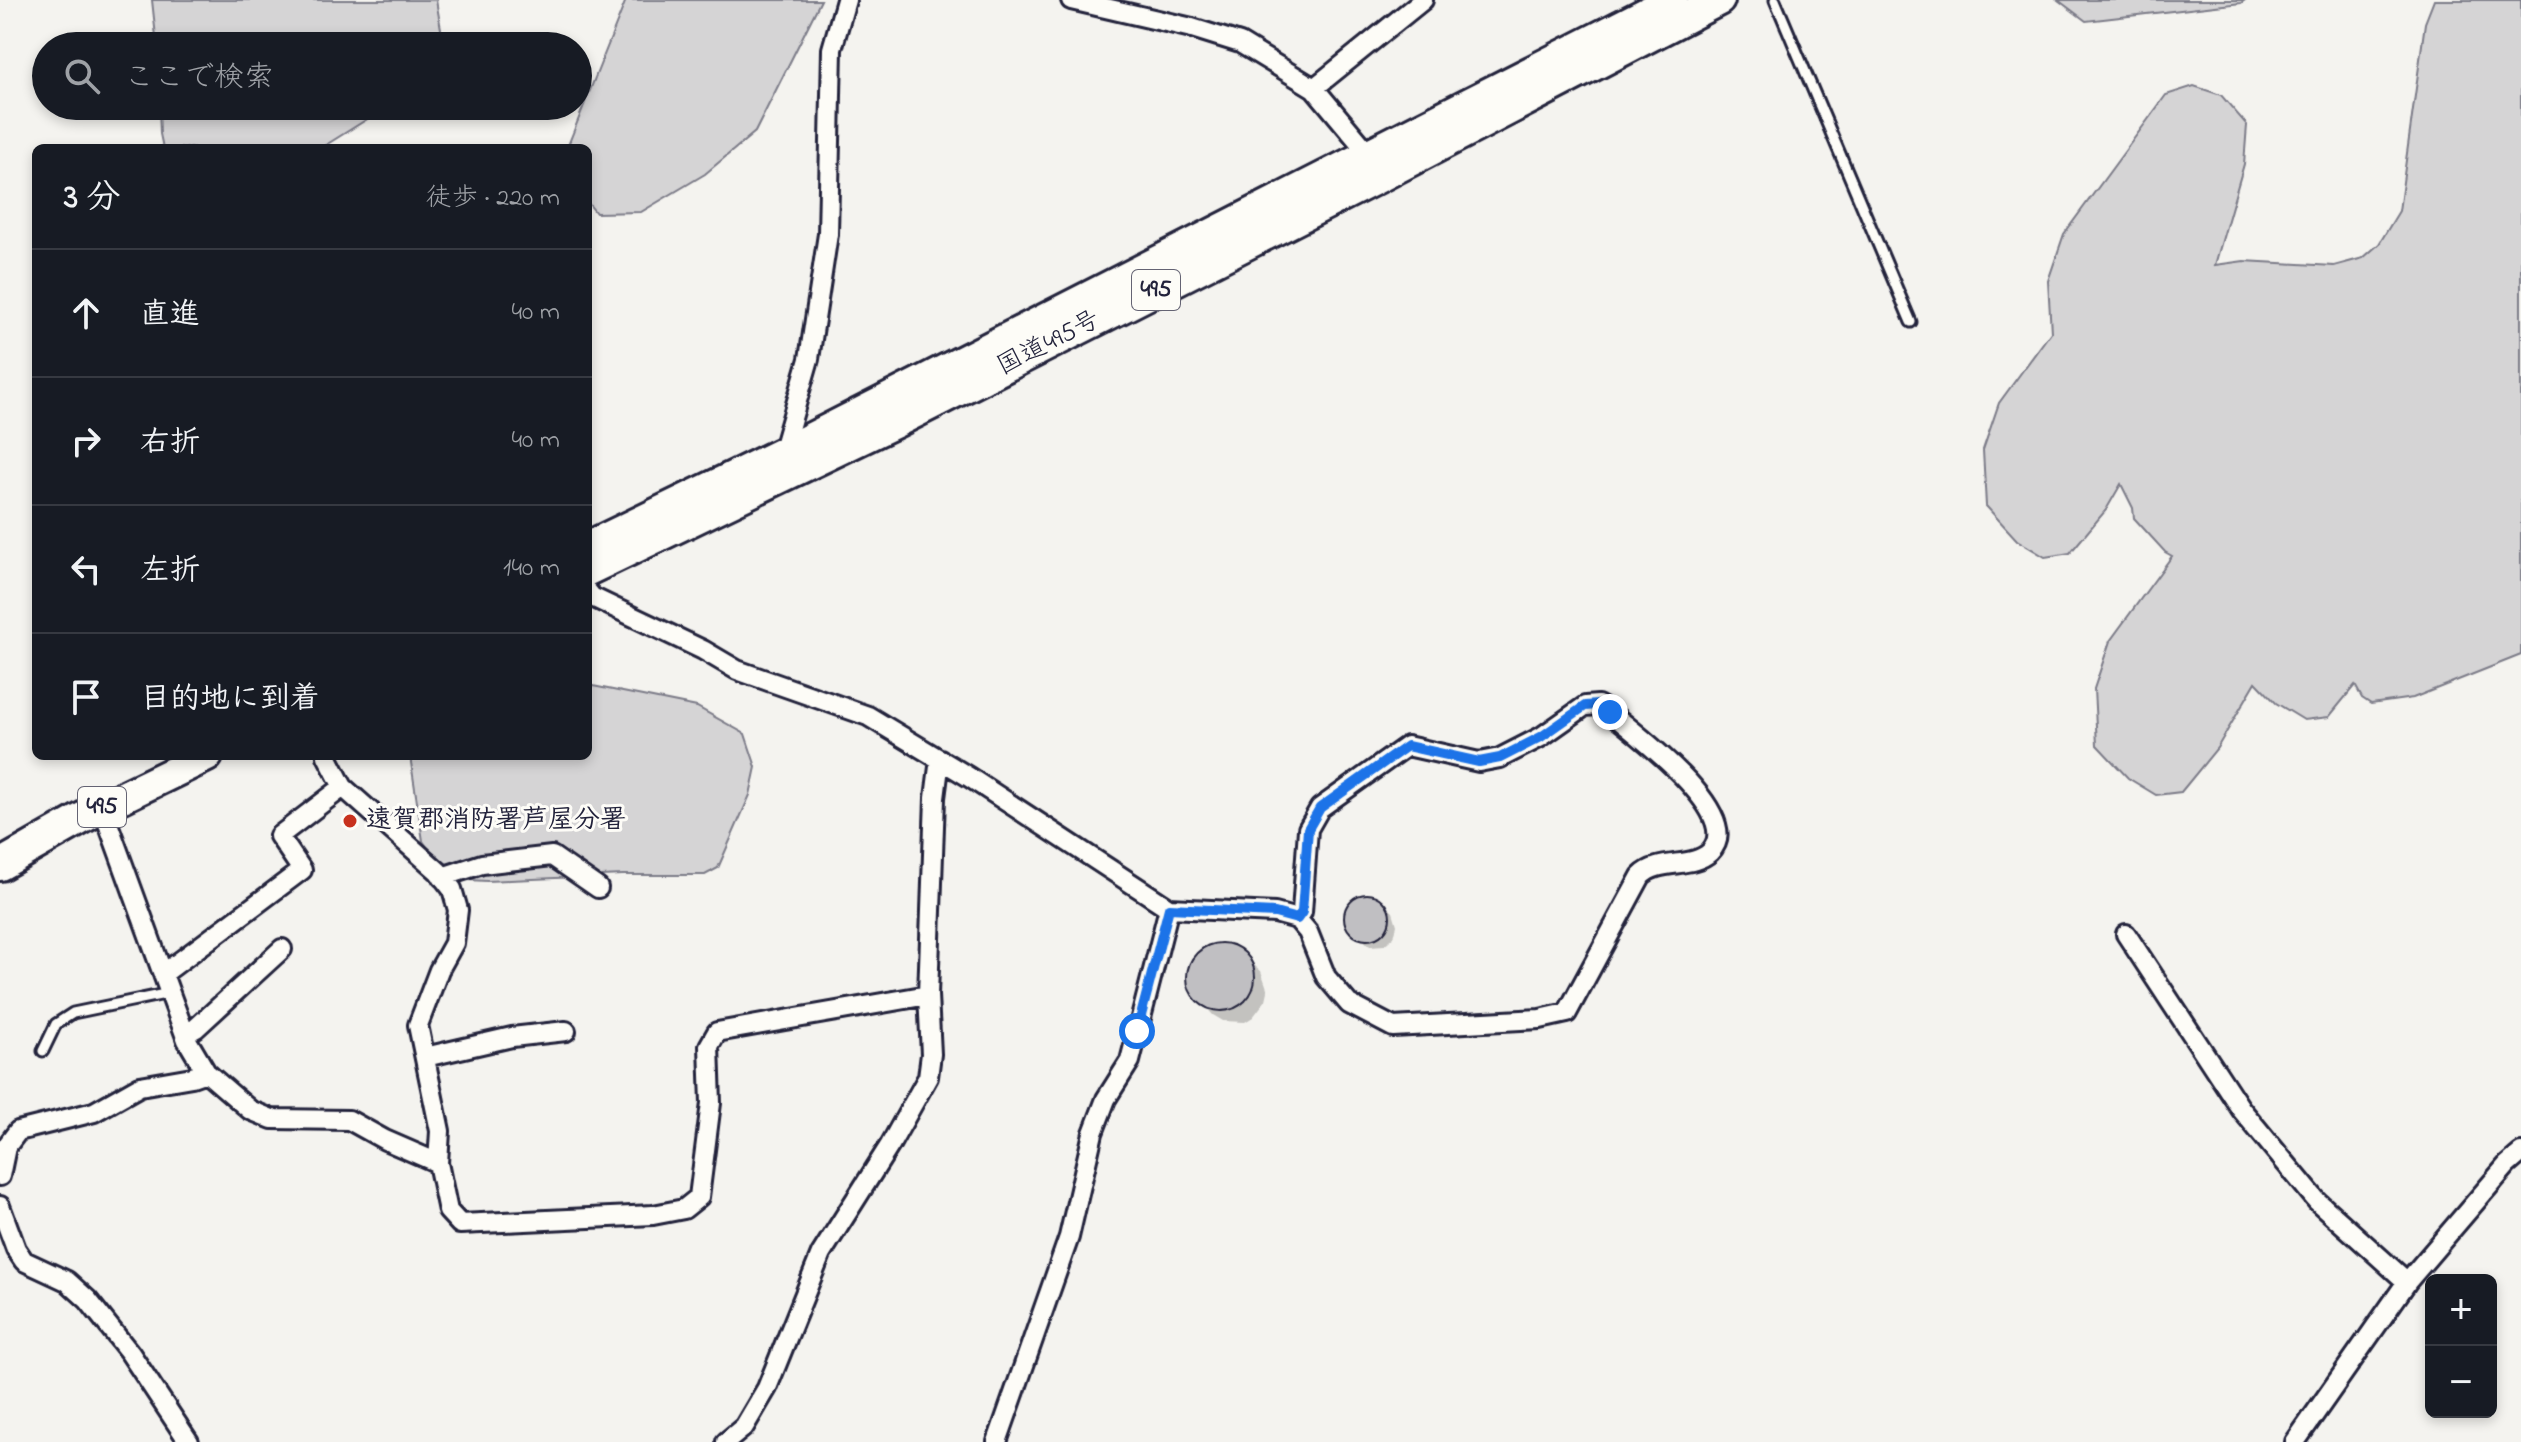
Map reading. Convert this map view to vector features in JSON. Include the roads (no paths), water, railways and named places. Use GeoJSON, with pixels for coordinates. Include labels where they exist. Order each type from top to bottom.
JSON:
{"type":"FeatureCollection","features":[{"type":"Feature","properties":{"kind":"highway","name":"国道495号"},"geometry":{"type":"LineString","coordinates":[[592,545],[782,453],[1672,0]]}},
{"type":"Feature","properties":{"kind":"highway","name":"国道495号"},"geometry":{"type":"LineString","coordinates":[[592,568],[924,408],[1719,0]]}},
{"type":"Feature","properties":{"kind":"highway","name":"495"},"geometry":{"type":"LineString","coordinates":[[0,841],[154,760]]}},
{"type":"Feature","properties":{"kind":"highway","name":"495"},"geometry":{"type":"LineString","coordinates":[[0,865],[102,807],[199,760]]}},
{"type":"Feature","properties":{"kind":"street"},"geometry":{"type":"LineString","coordinates":[[782,453],[809,359],[828,234],[832,49],[846,0]]}},
{"type":"Feature","properties":{"kind":"street"},"geometry":{"type":"LineString","coordinates":[[1071,0],[1192,28],[1240,43],[1314,88],[1370,155]]}},
{"type":"Feature","properties":{"kind":"street"},"geometry":{"type":"LineString","coordinates":[[1314,88],[1423,0]]}},
{"type":"Feature","properties":{"kind":"street"},"geometry":{"type":"LineString","coordinates":[[592,597],[703,650],[737,670],[868,716],[940,759],[1169,908],[1275,913],[1297,919],[1308,932],[1326,977],[1349,1004],[1393,1027],[1540,1019],[1567,1013],[1641,876],[1648,869],[1703,857],[1712,850],[1718,836],[1716,821],[1694,786],[1598,705],[1585,706],[1541,737],[1500,758],[1479,762],[1407,746],[1320,808],[1308,829],[1302,912],[1297,919]]}},
{"type":"Feature","properties":{"kind":"street"},"geometry":{"type":"LineString","coordinates":[[726,1442],[744,1427],[767,1388],[821,1254],[890,1145],[928,1077],[931,1054],[928,995],[935,798],[940,759]]}},
{"type":"Feature","properties":{"kind":"street"},"geometry":{"type":"LineString","coordinates":[[329,760],[343,787],[442,877],[452,889],[458,910],[454,943],[439,970],[418,1025],[440,1131],[438,1163],[448,1211],[460,1224],[653,1215],[684,1209],[699,1197],[711,1103],[709,1046],[717,1032],[928,995]]}},
{"type":"Feature","properties":{"kind":"street"},"geometry":{"type":"LineString","coordinates":[[163,974],[302,870],[279,836],[343,787]]}},
{"type":"Feature","properties":{"kind":"street"},"geometry":{"type":"LineString","coordinates":[[102,807],[185,1034],[206,1072],[250,1110],[272,1119],[349,1120],[438,1163]]}},
{"type":"Feature","properties":{"kind":"street"},"geometry":{"type":"LineString","coordinates":[[442,877],[482,864],[552,856],[598,888]]}},
{"type":"Feature","properties":{"kind":"street"},"geometry":{"type":"LineString","coordinates":[[997,1442],[1069,1237],[1093,1133],[1106,1099],[1130,1061],[1169,908]]}},
{"type":"Feature","properties":{"kind":"street"},"geometry":{"type":"LineString","coordinates":[[2126,934],[2241,1109],[2317,1201],[2407,1282]]}},
{"type":"Feature","properties":{"kind":"street"},"geometry":{"type":"LineString","coordinates":[[185,1034],[196,1028],[282,949]]}},
{"type":"Feature","properties":{"kind":"street"},"geometry":{"type":"LineString","coordinates":[[425,1057],[512,1037],[566,1031]]}},
{"type":"Feature","properties":{"kind":"street"},"geometry":{"type":"LineString","coordinates":[[0,1176],[6,1147],[18,1131],[94,1112],[140,1086],[206,1072]]}},
{"type":"Feature","properties":{"kind":"street"},"geometry":{"type":"LineString","coordinates":[[2295,1442],[2407,1282],[2507,1165],[2521,1153]]}},
{"type":"Feature","properties":{"kind":"street"},"geometry":{"type":"LineString","coordinates":[[0,1206],[16,1249],[24,1261],[67,1281],[88,1300],[130,1353],[189,1442]]}},
{"type":"Feature","properties":{"kind":"lane"},"geometry":{"type":"LineString","coordinates":[[1775,0],[1911,322]]}},
{"type":"Feature","properties":{"kind":"lane"},"geometry":{"type":"LineString","coordinates":[[43,1051],[56,1024],[73,1013],[170,993]]}},
{"type":"Feature","properties":{"kind":"place","name":"遠賀郡消防署芦屋分署"},"geometry":{"type":"Point","coordinates":[350,821]}}]}
